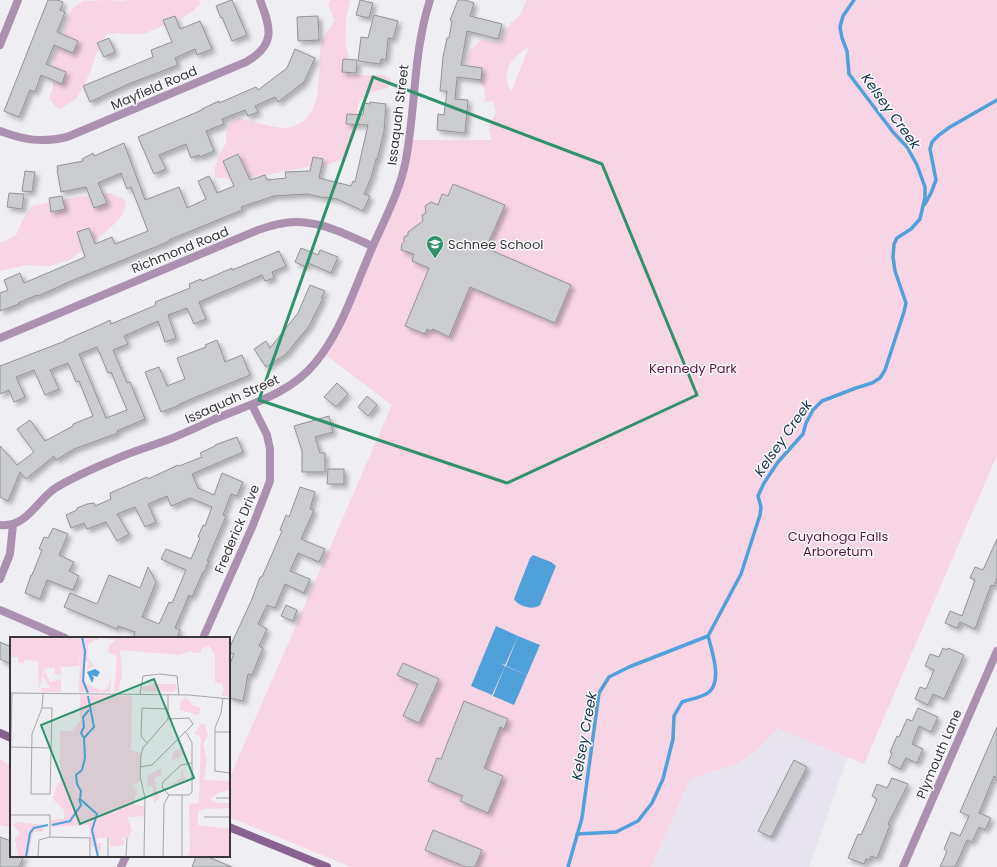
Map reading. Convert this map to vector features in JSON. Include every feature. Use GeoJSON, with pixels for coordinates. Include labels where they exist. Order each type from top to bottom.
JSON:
{"type":"FeatureCollection","features":[{"type":"Feature","properties":{"kind":"street"},"geometry":{"type":"LineString","coordinates":[[0,44],[18,0]]}},
{"type":"Feature","properties":{"kind":"street","name":"Mayfield Road"},"geometry":{"type":"LineString","coordinates":[[0,131],[16,137],[35,141],[56,140],[67,137],[246,62],[256,56],[267,43],[269,32],[260,0]]}},
{"type":"Feature","properties":{"kind":"street","name":"Issaquah Street"},"geometry":{"type":"LineString","coordinates":[[13,524],[32,512],[40,501],[54,489],[73,478],[112,460],[172,438],[252,405],[293,384],[315,363],[336,332],[402,178],[406,159],[419,44],[425,15],[430,0]]}},
{"type":"Feature","properties":{"kind":"street","name":"Richmond Road"},"geometry":{"type":"LineString","coordinates":[[0,338],[258,230],[280,224],[298,222],[326,226],[372,246]]}},
{"type":"Feature","properties":{"kind":"street","name":"Frederick Drive"},"geometry":{"type":"LineString","coordinates":[[203,637],[253,525],[270,482],[270,449],[267,435],[252,405]]}},
{"type":"Feature","properties":{"kind":"street"},"geometry":{"type":"LineString","coordinates":[[0,525],[13,524],[10,554],[0,579]]}},
{"type":"Feature","properties":{"kind":"street"},"geometry":{"type":"LineString","coordinates":[[0,610],[63,637]]}},
{"type":"Feature","properties":{"kind":"street","name":"Plymouth Lane"},"geometry":{"type":"LineString","coordinates":[[903,867],[995,663],[997,651]]}},
{"type":"Feature","properties":{"kind":"street"},"geometry":{"type":"LineString","coordinates":[[0,733],[10,738]]}},
{"type":"Feature","properties":{"kind":"street"},"geometry":{"type":"LineString","coordinates":[[230,827],[327,867]]}},
{"type":"Feature","properties":{"kind":"street"},"geometry":{"type":"LineString","coordinates":[[121,867],[126,857]]}},
{"type":"Feature","properties":{"kind":"highlighted area"},"geometry":{"type":"Polygon","coordinates":[[[373,77],[602,164],[697,395],[507,483],[259,400],[373,77]]]}},
{"type":"Feature","properties":{"kind":"shaded area"},"geometry":{"type":"Polygon","coordinates":[[[728,709],[848,757],[809,867],[651,867],[694,768],[728,709]]]}},
{"type":"Feature","properties":{"kind":"green space"},"geometry":{"type":"Polygon","coordinates":[[[199,0],[201,3],[192,12],[183,17],[144,34],[107,34],[96,54],[89,75],[77,98],[59,110],[49,99],[53,86],[54,58],[72,9],[83,1],[199,0]]]}},
{"type":"Feature","properties":{"kind":"green space"},"geometry":{"type":"Polygon","coordinates":[[[330,0],[350,0],[346,17],[345,44],[348,54],[350,75],[384,75],[391,79],[388,88],[370,93],[361,99],[351,143],[344,159],[329,164],[248,178],[215,177],[215,166],[226,143],[226,134],[230,123],[239,118],[288,128],[299,124],[313,109],[318,88],[321,45],[326,33],[335,21],[328,5],[330,0]]]}},
{"type":"Feature","properties":{"kind":"green space","name":"Kennedy Park"},"geometry":{"type":"Polygon","coordinates":[[[527,0],[997,0],[997,455],[864,764],[776,728],[776,731],[754,752],[739,763],[690,779],[651,867],[351,867],[230,817],[230,777],[392,405],[323,353],[391,204],[409,140],[492,140],[489,127],[496,111],[495,107],[493,101],[485,102],[484,88],[472,75],[469,70],[467,60],[470,51],[482,40],[500,43],[512,21],[520,15],[527,0]],[[529,47],[517,56],[509,66],[507,71],[508,84],[511,92],[529,47]]]}},
{"type":"Feature","properties":{"kind":"green space"},"geometry":{"type":"Polygon","coordinates":[[[110,193],[125,200],[126,206],[121,217],[109,229],[70,260],[49,266],[26,265],[0,271],[0,243],[16,235],[22,221],[32,206],[77,197],[110,193]]]}},
{"type":"Feature","properties":{"kind":"green space"},"geometry":{"type":"Polygon","coordinates":[[[0,759],[10,765],[10,826],[7,827],[0,825],[0,759]]]}},
{"type":"Feature","properties":{"kind":"water"},"geometry":{"type":"Polygon","coordinates":[[[533,555],[551,562],[556,566],[540,605],[530,608],[522,606],[514,599],[530,558],[533,555]]]}},
{"type":"Feature","properties":{"kind":"water"},"geometry":{"type":"Polygon","coordinates":[[[496,626],[518,636],[505,665],[500,663],[505,666],[492,695],[471,686],[496,626]]]}},
{"type":"Feature","properties":{"kind":"water"},"geometry":{"type":"Polygon","coordinates":[[[518,636],[540,645],[527,675],[506,666],[518,636]]]}},
{"type":"Feature","properties":{"kind":"water"},"geometry":{"type":"Polygon","coordinates":[[[505,666],[527,675],[514,705],[493,696],[505,666]]]}},
{"type":"Feature","properties":{"kind":"building"},"geometry":{"type":"Polygon","coordinates":[[[48,0],[63,2],[60,10],[65,12],[57,32],[78,41],[73,53],[54,45],[46,64],[66,72],[62,84],[41,75],[35,92],[30,90],[19,117],[4,111],[48,0]]]}},
{"type":"Feature","properties":{"kind":"building"},"geometry":{"type":"Polygon","coordinates":[[[231,0],[247,35],[232,41],[216,6],[231,0]]]}},
{"type":"Feature","properties":{"kind":"building"},"geometry":{"type":"Polygon","coordinates":[[[360,0],[373,3],[369,18],[356,15],[360,0]]]}},
{"type":"Feature","properties":{"kind":"building"},"geometry":{"type":"Polygon","coordinates":[[[458,0],[465,0],[474,3],[470,16],[502,24],[498,39],[467,31],[461,65],[482,68],[481,80],[457,77],[455,99],[468,100],[465,133],[437,130],[438,114],[444,115],[447,91],[440,91],[443,57],[447,38],[449,38],[452,21],[450,20],[458,0]]]}},
{"type":"Feature","properties":{"kind":"building"},"geometry":{"type":"Polygon","coordinates":[[[374,15],[398,21],[393,39],[388,38],[386,60],[381,59],[380,64],[358,61],[361,37],[368,38],[374,15]]]}},
{"type":"Feature","properties":{"kind":"building"},"geometry":{"type":"Polygon","coordinates":[[[175,16],[180,29],[200,21],[212,49],[197,55],[195,49],[175,58],[178,65],[126,85],[90,102],[83,86],[153,57],[151,50],[172,42],[163,20],[175,16]]]}},
{"type":"Feature","properties":{"kind":"building"},"geometry":{"type":"Polygon","coordinates":[[[318,16],[319,40],[298,41],[297,17],[318,16]]]}},
{"type":"Feature","properties":{"kind":"building"},"geometry":{"type":"Polygon","coordinates":[[[109,38],[115,52],[104,57],[97,43],[109,38]]]}},
{"type":"Feature","properties":{"kind":"building"},"geometry":{"type":"Polygon","coordinates":[[[295,49],[315,58],[304,82],[278,102],[275,97],[255,106],[258,112],[248,116],[245,110],[222,119],[224,124],[206,131],[214,151],[200,157],[199,155],[191,158],[186,144],[159,155],[166,169],[154,174],[138,137],[202,110],[219,101],[219,103],[256,87],[258,90],[287,68],[295,49]]]}},
{"type":"Feature","properties":{"kind":"building"},"geometry":{"type":"Polygon","coordinates":[[[343,59],[357,60],[356,73],[342,72],[343,59]]]}},
{"type":"Feature","properties":{"kind":"building"},"geometry":{"type":"Polygon","coordinates":[[[370,102],[386,104],[384,131],[377,160],[376,159],[371,178],[364,194],[370,196],[363,211],[337,199],[307,194],[274,196],[241,207],[242,210],[0,311],[0,293],[8,290],[4,280],[20,273],[24,283],[85,257],[77,232],[89,228],[95,244],[112,237],[115,244],[148,231],[131,187],[127,189],[121,173],[98,183],[107,203],[94,208],[86,187],[61,192],[57,166],[83,161],[82,159],[93,153],[94,156],[124,143],[145,200],[179,187],[187,208],[206,199],[198,181],[209,176],[217,193],[234,186],[223,161],[238,154],[250,180],[265,175],[267,180],[286,178],[285,172],[310,171],[313,157],[323,159],[319,178],[351,186],[353,181],[355,182],[368,125],[346,124],[347,114],[363,115],[364,103],[370,104],[370,102]]]}},
{"type":"Feature","properties":{"kind":"building"},"geometry":{"type":"Polygon","coordinates":[[[25,171],[35,172],[32,192],[22,191],[25,171]]]}},
{"type":"Feature","properties":{"kind":"building","name":"Schnee School"},"geometry":{"type":"Polygon","coordinates":[[[453,184],[505,205],[486,248],[571,285],[555,323],[470,287],[449,337],[433,329],[431,331],[427,329],[425,334],[405,326],[429,268],[412,261],[414,254],[401,250],[404,237],[408,235],[408,232],[423,221],[422,215],[426,213],[425,206],[431,202],[438,205],[442,194],[448,196],[453,184]]]}},
{"type":"Feature","properties":{"kind":"building"},"geometry":{"type":"Polygon","coordinates":[[[9,193],[24,194],[22,209],[7,207],[9,193]]]}},
{"type":"Feature","properties":{"kind":"building"},"geometry":{"type":"Polygon","coordinates":[[[62,196],[65,209],[51,212],[49,198],[62,196]]]}},
{"type":"Feature","properties":{"kind":"building"},"geometry":{"type":"Polygon","coordinates":[[[301,248],[318,255],[320,250],[338,257],[331,273],[308,263],[306,267],[295,262],[301,248]]]}},
{"type":"Feature","properties":{"kind":"building"},"geometry":{"type":"Polygon","coordinates":[[[279,251],[286,266],[272,272],[274,278],[265,281],[262,275],[199,302],[206,319],[194,324],[187,308],[168,315],[176,338],[165,342],[158,321],[124,336],[128,344],[113,350],[127,383],[130,382],[145,419],[117,431],[118,433],[74,449],[56,460],[54,456],[26,479],[20,472],[8,501],[0,497],[0,446],[17,465],[34,452],[17,429],[30,420],[45,441],[73,426],[73,424],[93,416],[79,381],[76,382],[68,363],[50,370],[59,389],[45,395],[34,370],[16,377],[25,397],[14,402],[9,390],[0,394],[0,366],[65,341],[110,320],[111,324],[156,305],[155,302],[190,288],[189,284],[201,279],[202,281],[232,268],[232,270],[279,251]],[[97,347],[79,354],[106,418],[127,410],[111,372],[108,373],[97,347]]]}},
{"type":"Feature","properties":{"kind":"building"},"geometry":{"type":"Polygon","coordinates":[[[310,285],[325,291],[309,326],[286,354],[266,367],[254,349],[266,341],[270,348],[298,313],[310,285]]]}},
{"type":"Feature","properties":{"kind":"building"},"geometry":{"type":"Polygon","coordinates":[[[217,340],[225,362],[242,355],[250,375],[161,412],[145,372],[159,367],[167,386],[185,379],[177,358],[206,347],[205,345],[217,340]]]}},
{"type":"Feature","properties":{"kind":"building"},"geometry":{"type":"Polygon","coordinates":[[[337,383],[348,394],[336,407],[324,397],[337,383]]]}},
{"type":"Feature","properties":{"kind":"building"},"geometry":{"type":"Polygon","coordinates":[[[367,396],[377,405],[368,416],[358,407],[367,396]]]}},
{"type":"Feature","properties":{"kind":"building"},"geometry":{"type":"Polygon","coordinates":[[[329,416],[333,432],[315,437],[320,453],[325,453],[325,472],[302,472],[302,451],[294,426],[329,416]]]}},
{"type":"Feature","properties":{"kind":"building"},"geometry":{"type":"Polygon","coordinates":[[[237,437],[243,452],[192,474],[198,488],[214,495],[222,473],[243,482],[237,496],[231,494],[223,515],[226,516],[207,561],[209,561],[192,597],[189,595],[175,628],[180,630],[177,637],[133,637],[135,632],[118,626],[117,629],[64,607],[70,593],[97,604],[109,575],[140,588],[148,567],[156,582],[142,617],[159,624],[169,602],[172,603],[186,570],[161,559],[166,549],[191,559],[200,538],[198,537],[203,525],[205,526],[212,507],[190,498],[171,506],[167,496],[148,504],[156,522],[145,527],[135,507],[117,514],[129,534],[117,541],[106,522],[87,529],[84,523],[71,528],[66,515],[87,504],[94,503],[95,506],[111,499],[110,493],[147,477],[148,479],[178,465],[179,466],[202,457],[200,453],[215,445],[237,437]]]}},
{"type":"Feature","properties":{"kind":"building"},"geometry":{"type":"Polygon","coordinates":[[[328,469],[344,469],[344,484],[327,484],[328,469]]]}},
{"type":"Feature","properties":{"kind":"building"},"geometry":{"type":"Polygon","coordinates":[[[300,487],[315,492],[310,509],[314,510],[301,539],[325,549],[319,562],[298,553],[290,571],[310,579],[304,593],[285,584],[275,608],[267,605],[258,624],[267,629],[259,646],[263,648],[252,675],[248,674],[243,701],[230,698],[230,664],[234,654],[230,652],[230,647],[252,599],[260,577],[262,577],[282,531],[280,530],[286,515],[289,517],[300,487]]]}},
{"type":"Feature","properties":{"kind":"building"},"geometry":{"type":"Polygon","coordinates":[[[53,528],[68,534],[59,555],[74,562],[69,571],[79,576],[73,590],[47,580],[40,599],[25,593],[42,550],[39,549],[44,537],[48,538],[53,528]]]}},
{"type":"Feature","properties":{"kind":"building"},"geometry":{"type":"Polygon","coordinates":[[[997,539],[997,578],[994,586],[991,585],[975,629],[960,622],[957,628],[945,623],[950,611],[962,616],[975,580],[970,578],[975,567],[983,570],[997,539]]]}},
{"type":"Feature","properties":{"kind":"building"},"geometry":{"type":"Polygon","coordinates":[[[286,605],[297,610],[293,621],[281,616],[286,605]]]}},
{"type":"Feature","properties":{"kind":"building"},"geometry":{"type":"Polygon","coordinates":[[[0,642],[10,647],[10,664],[0,659],[0,642]]]}},
{"type":"Feature","properties":{"kind":"building"},"geometry":{"type":"Polygon","coordinates":[[[943,648],[947,650],[948,648],[964,655],[944,699],[933,694],[928,705],[915,699],[920,687],[926,689],[934,670],[925,666],[930,654],[939,657],[943,648]]]}},
{"type":"Feature","properties":{"kind":"building"},"geometry":{"type":"Polygon","coordinates":[[[403,663],[439,679],[419,723],[403,716],[418,684],[397,675],[403,663]]]}},
{"type":"Feature","properties":{"kind":"building"},"geometry":{"type":"Polygon","coordinates":[[[464,701],[508,719],[504,729],[500,727],[484,768],[503,776],[488,813],[460,801],[463,796],[428,781],[437,758],[441,759],[464,701]]]}},
{"type":"Feature","properties":{"kind":"building"},"geometry":{"type":"Polygon","coordinates":[[[918,708],[938,717],[931,732],[919,726],[912,744],[923,749],[917,763],[906,758],[900,769],[888,763],[892,753],[890,752],[907,719],[912,721],[918,708]]]}},
{"type":"Feature","properties":{"kind":"building"},"geometry":{"type":"Polygon","coordinates":[[[997,727],[997,778],[994,776],[979,813],[991,818],[985,830],[979,827],[972,842],[967,840],[955,867],[940,867],[947,851],[944,849],[951,832],[960,836],[969,816],[960,812],[997,727]]]}},
{"type":"Feature","properties":{"kind":"building"},"geometry":{"type":"Polygon","coordinates":[[[794,760],[807,767],[771,837],[758,831],[794,760]]]}},
{"type":"Feature","properties":{"kind":"building"},"geometry":{"type":"Polygon","coordinates":[[[892,778],[908,784],[888,824],[890,825],[877,858],[871,856],[870,860],[866,859],[864,864],[848,858],[858,834],[861,835],[877,799],[872,796],[877,784],[887,788],[892,778]]]}},
{"type":"Feature","properties":{"kind":"building"},"geometry":{"type":"Polygon","coordinates":[[[433,830],[482,850],[475,867],[466,867],[425,850],[433,830]]]}},
{"type":"Feature","properties":{"kind":"building"},"geometry":{"type":"Polygon","coordinates":[[[0,837],[10,841],[10,857],[24,857],[19,867],[0,867],[0,837]]]}},
{"type":"Feature","properties":{"kind":"building"},"geometry":{"type":"Polygon","coordinates":[[[196,857],[208,857],[232,867],[192,867],[196,857]]]}},
{"type":"Feature","properties":{"kind":"waterway","name":"Kelsey Creek"},"geometry":{"type":"LineString","coordinates":[[568,867],[582,818],[599,693],[609,677],[629,667],[708,636],[741,574],[760,515],[761,507],[758,496],[764,483],[778,462],[803,434],[806,423],[813,410],[822,401],[872,383],[880,378],[885,370],[906,303],[895,271],[893,257],[894,244],[897,238],[911,229],[920,219],[925,197],[925,187],[917,165],[907,147],[893,132],[849,74],[847,51],[840,27],[843,16],[854,0]]}},
{"type":"Feature","properties":{"kind":"waterway"},"geometry":{"type":"LineString","coordinates":[[925,204],[936,180],[930,149],[932,142],[950,127],[997,100]]}},
{"type":"Feature","properties":{"kind":"waterway"},"geometry":{"type":"LineString","coordinates":[[577,834],[616,832],[638,821],[652,803],[663,779],[673,739],[674,716],[682,702],[706,694],[711,690],[714,683],[716,676],[714,659],[708,636]]}},
{"type":"Feature","properties":{"kind":"place","name":"Schnee School"},"geometry":{"type":"Point","coordinates":[435,259]}},
{"type":"Feature","properties":{"kind":"park label","name":"Cuyahoga Falls Arboretum"},"geometry":{"type":"Point","coordinates":[838,544]}}]}
